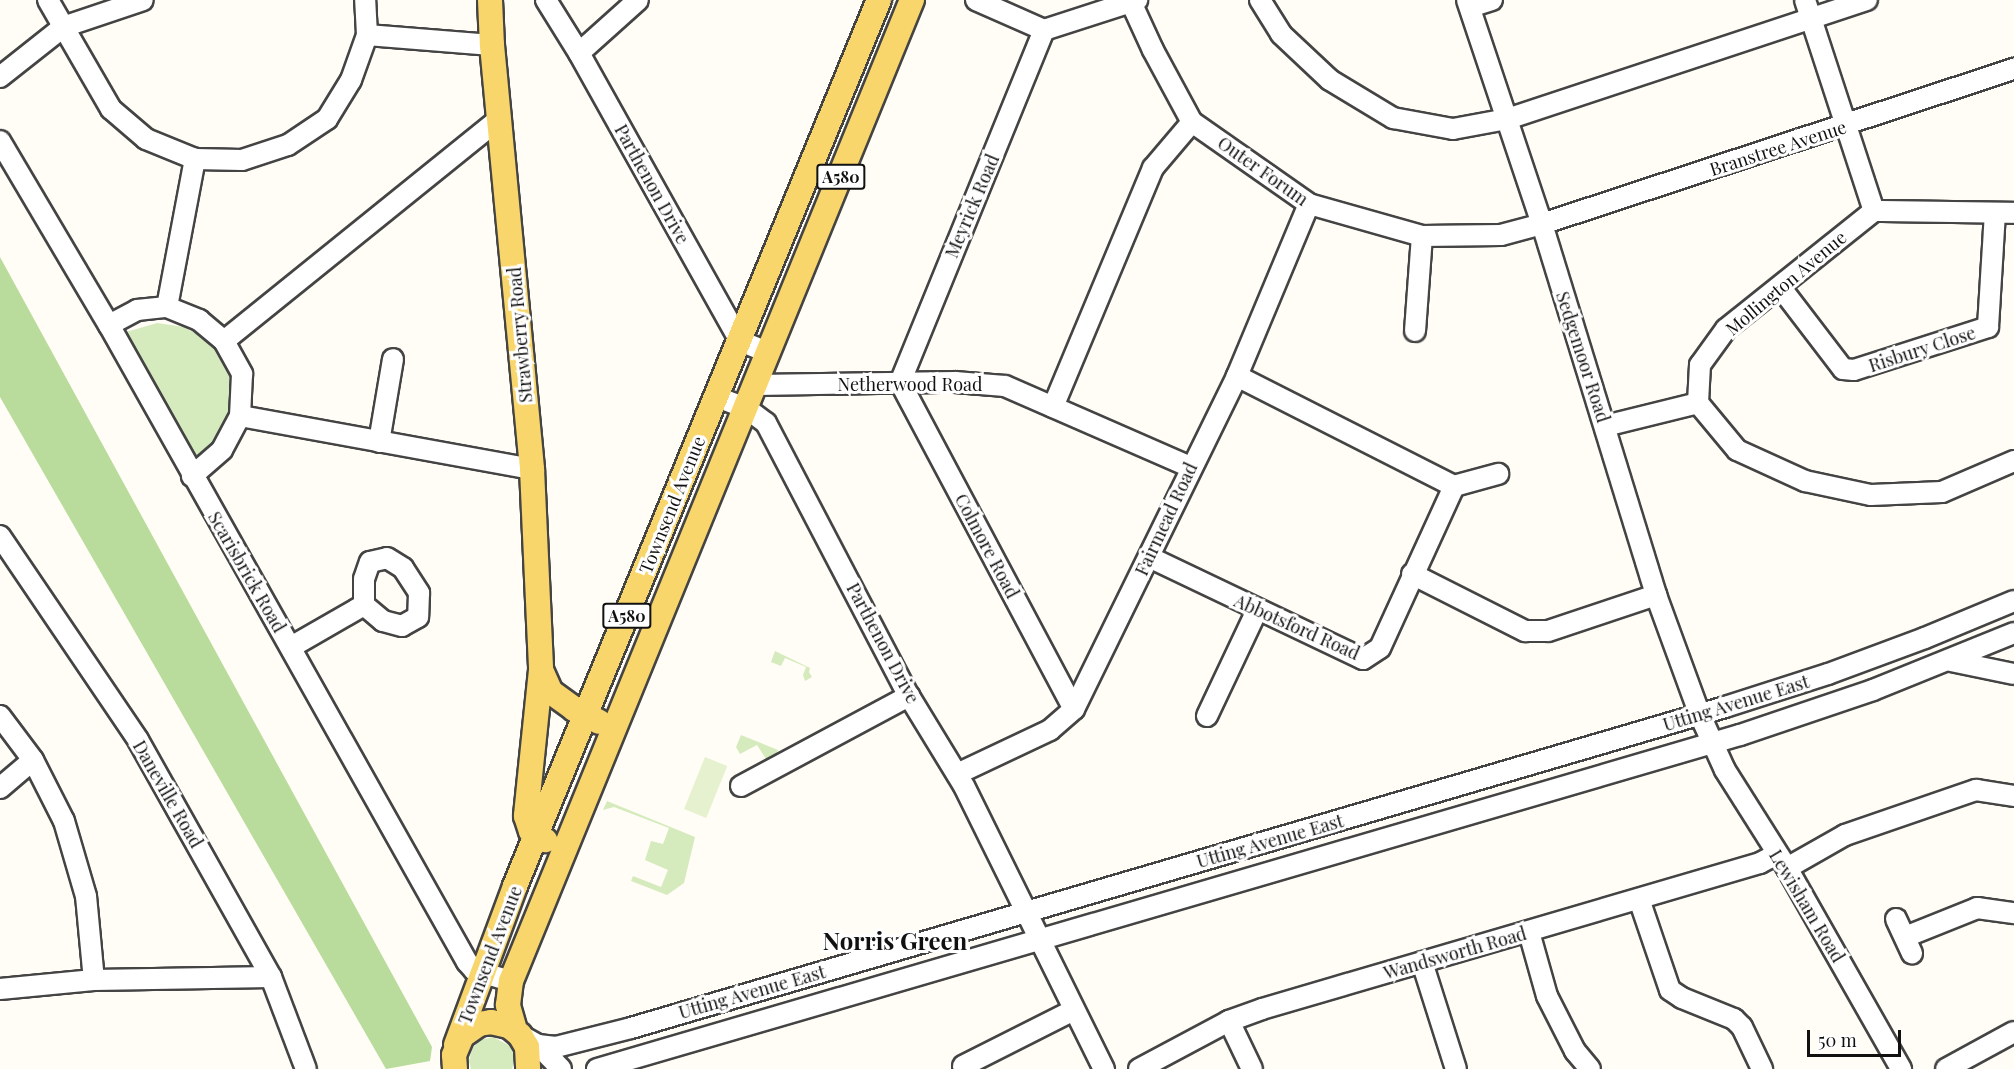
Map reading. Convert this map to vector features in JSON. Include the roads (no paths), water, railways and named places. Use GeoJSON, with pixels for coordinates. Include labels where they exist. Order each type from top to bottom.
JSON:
{"type":"FeatureCollection","features":[{"type":"Feature","properties":{"kind":"main road","name":"Strawberry Road"},"geometry":{"type":"LineString","coordinates":[[490,0],[492,45],[532,469],[541,670],[526,816],[527,825],[537,836]]}},
{"type":"Feature","properties":{"kind":"main road","name":"Townsend Avenue"},"geometry":{"type":"LineString","coordinates":[[453,1060],[482,973],[537,836],[879,0]]}},
{"type":"Feature","properties":{"kind":"main road","name":"Townsend Avenue"},"geometry":{"type":"LineString","coordinates":[[524,1037],[508,1005],[511,981],[912,0]]}},
{"type":"Feature","properties":{"kind":"main road","name":"Strawberry Road"},"geometry":{"type":"LineString","coordinates":[[541,670],[551,692],[574,709],[587,714],[614,732]]}},
{"type":"Feature","properties":{"kind":"main road"},"geometry":{"type":"LineString","coordinates":[[537,836],[565,849]]}},
{"type":"Feature","properties":{"kind":"main road","name":"A580"},"geometry":{"type":"LineString","coordinates":[[453,1060],[469,1029],[479,1024],[502,1023],[524,1037],[528,1069]]}},
{"type":"Feature","properties":{"kind":"street"},"geometry":{"type":"LineString","coordinates":[[48,0],[111,109],[146,139],[195,159],[242,160],[288,145],[327,119],[351,80],[367,35],[365,0]]}},
{"type":"Feature","properties":{"kind":"street"},"geometry":{"type":"LineString","coordinates":[[0,77],[63,27],[143,0]]}},
{"type":"Feature","properties":{"kind":"street","name":"Parthenon Drive"},"geometry":{"type":"LineString","coordinates":[[546,0],[579,53],[740,341]]}},
{"type":"Feature","properties":{"kind":"street"},"geometry":{"type":"LineString","coordinates":[[579,53],[638,0]]}},
{"type":"Feature","properties":{"kind":"street"},"geometry":{"type":"LineString","coordinates":[[976,0],[1044,30],[1133,1]]}},
{"type":"Feature","properties":{"kind":"street"},"geometry":{"type":"LineString","coordinates":[[1260,0],[1281,34],[1330,80],[1393,118],[1453,129],[1507,119],[1867,0]]}},
{"type":"Feature","properties":{"kind":"street"},"geometry":{"type":"LineString","coordinates":[[1469,3],[1492,0]]}},
{"type":"Feature","properties":{"kind":"street"},"geometry":{"type":"LineString","coordinates":[[1805,0],[1874,211],[2005,213]]}},
{"type":"Feature","properties":{"kind":"street","name":"Outer Forum"},"geometry":{"type":"LineString","coordinates":[[1133,1],[1192,122],[1309,204],[1422,236],[1501,235],[1542,224]]}},
{"type":"Feature","properties":{"kind":"street","name":"Sedgemoor Road"},"geometry":{"type":"LineString","coordinates":[[1469,3],[1542,224],[1656,595],[1700,715]]}},
{"type":"Feature","properties":{"kind":"street","name":"Meyrick Road"},"geometry":{"type":"LineString","coordinates":[[900,382],[1044,30]]}},
{"type":"Feature","properties":{"kind":"street"},"geometry":{"type":"LineString","coordinates":[[367,35],[492,45]]}},
{"type":"Feature","properties":{"kind":"street","name":"Branstree Avenue"},"geometry":{"type":"LineString","coordinates":[[1542,224],[1848,126],[2014,69]]}},
{"type":"Feature","properties":{"kind":"street"},"geometry":{"type":"LineString","coordinates":[[224,341],[500,118]]}},
{"type":"Feature","properties":{"kind":"street"},"geometry":{"type":"LineString","coordinates":[[1053,407],[1152,168],[1192,122]]}},
{"type":"Feature","properties":{"kind":"street","name":"Scarisbrick Road"},"geometry":{"type":"LineString","coordinates":[[0,141],[108,325],[467,962],[474,970],[511,981]]}},
{"type":"Feature","properties":{"kind":"street"},"geometry":{"type":"LineString","coordinates":[[167,307],[195,159]]}},
{"type":"Feature","properties":{"kind":"street","name":"Fairmead Road"},"geometry":{"type":"LineString","coordinates":[[957,774],[1050,730],[1074,709],[1149,557],[1190,467],[1237,376],[1309,204]]}},
{"type":"Feature","properties":{"kind":"street","name":"Mollington Avenue"},"geometry":{"type":"LineString","coordinates":[[1698,403],[1700,365],[1726,329],[1781,288],[1874,211]]}},
{"type":"Feature","properties":{"kind":"street","name":"Risbury Close"},"geometry":{"type":"LineString","coordinates":[[1781,288],[1843,369],[1854,370],[1988,327],[2005,213]]}},
{"type":"Feature","properties":{"kind":"street"},"geometry":{"type":"LineString","coordinates":[[1415,331],[1422,236]]}},
{"type":"Feature","properties":{"kind":"street"},"geometry":{"type":"LineString","coordinates":[[108,325],[138,310],[167,307],[199,320],[224,341],[242,374],[240,416],[222,450],[192,476]]}},
{"type":"Feature","properties":{"kind":"street"},"geometry":{"type":"LineString","coordinates":[[740,341],[769,353]]}},
{"type":"Feature","properties":{"kind":"street"},"geometry":{"type":"LineString","coordinates":[[379,442],[393,359]]}},
{"type":"Feature","properties":{"kind":"street"},"geometry":{"type":"LineString","coordinates":[[1237,376],[1454,486],[1498,474]]}},
{"type":"Feature","properties":{"kind":"street","name":"Netherwood Road"},"geometry":{"type":"LineString","coordinates":[[756,385],[955,381],[1005,386],[1190,467]]}},
{"type":"Feature","properties":{"kind":"street","name":"Colmore Road"},"geometry":{"type":"LineString","coordinates":[[900,382],[1074,709]]}},
{"type":"Feature","properties":{"kind":"street","name":"Parthenon Drive"},"geometry":{"type":"LineString","coordinates":[[717,397],[746,408],[766,423],[909,696],[957,774],[1104,1069]]}},
{"type":"Feature","properties":{"kind":"street"},"geometry":{"type":"LineString","coordinates":[[1605,426],[1698,403],[1737,450],[1805,481],[1870,495],[1942,492],[2014,461]]}},
{"type":"Feature","properties":{"kind":"street"},"geometry":{"type":"LineString","coordinates":[[240,416],[532,469]]}},
{"type":"Feature","properties":{"kind":"street","name":"Abbotsford Road"},"geometry":{"type":"LineString","coordinates":[[1149,557],[1363,659],[1380,648],[1454,486]]}},
{"type":"Feature","properties":{"kind":"street","name":"Daneville Road"},"geometry":{"type":"LineString","coordinates":[[0,536],[138,740],[272,977],[306,1069]]}},
{"type":"Feature","properties":{"kind":"street"},"geometry":{"type":"LineString","coordinates":[[1412,574],[1525,631],[1548,631],[1656,595]]}},
{"type":"Feature","properties":{"kind":"street","name":"Utting Avenue East"},"geometry":{"type":"LineString","coordinates":[[524,1037],[565,1046],[1700,715],[1839,670],[2014,601]]}},
{"type":"Feature","properties":{"kind":"street"},"geometry":{"type":"LineString","coordinates":[[291,647],[364,605]]}},
{"type":"Feature","properties":{"kind":"street"},"geometry":{"type":"LineString","coordinates":[[1208,716],[1257,610]]}},
{"type":"Feature","properties":{"kind":"street","name":"Utting Avenue East"},"geometry":{"type":"LineString","coordinates":[[597,1069],[1711,743],[1873,690],[1951,661],[2014,633]]}},
{"type":"Feature","properties":{"kind":"street"},"geometry":{"type":"LineString","coordinates":[[1951,661],[2014,674]]}},
{"type":"Feature","properties":{"kind":"street"},"geometry":{"type":"LineString","coordinates":[[741,786],[909,696]]}},
{"type":"Feature","properties":{"kind":"street","name":"Lewisham Road"},"geometry":{"type":"LineString","coordinates":[[1700,715],[1711,743],[1782,861],[1901,1069]]}},
{"type":"Feature","properties":{"kind":"street"},"geometry":{"type":"LineString","coordinates":[[0,716],[33,760],[64,821],[86,896],[94,980]]}},
{"type":"Feature","properties":{"kind":"street"},"geometry":{"type":"LineString","coordinates":[[0,788],[33,760]]}},
{"type":"Feature","properties":{"kind":"street","name":"Wandsworth Road"},"geometry":{"type":"LineString","coordinates":[[1139,1069],[1229,1021],[1760,863],[1782,861],[1845,835],[1976,790],[2014,796]]}},
{"type":"Feature","properties":{"kind":"street"},"geometry":{"type":"LineString","coordinates":[[1639,899],[1670,990],[1682,998],[1734,1019],[1742,1027],[1762,1069]]}},
{"type":"Feature","properties":{"kind":"street"},"geometry":{"type":"LineString","coordinates":[[1896,919],[1908,946],[1977,908],[2014,914]]}},
{"type":"Feature","properties":{"kind":"street"},"geometry":{"type":"LineString","coordinates":[[1529,932],[1547,996],[1575,1051],[1590,1069]]}},
{"type":"Feature","properties":{"kind":"street"},"geometry":{"type":"LineString","coordinates":[[1422,962],[1451,1067]]}},
{"type":"Feature","properties":{"kind":"street"},"geometry":{"type":"LineString","coordinates":[[0,989],[94,980],[272,977]]}},
{"type":"Feature","properties":{"kind":"street"},"geometry":{"type":"LineString","coordinates":[[963,1066],[1074,1010]]}},
{"type":"Feature","properties":{"kind":"street"},"geometry":{"type":"LineString","coordinates":[[1229,1021],[1252,1069]]}},
{"type":"Feature","properties":{"kind":"street"},"geometry":{"type":"LineString","coordinates":[[524,1037],[561,1069]]}},
{"type":"Feature","properties":{"kind":"street"},"geometry":{"type":"LineString","coordinates":[[1946,1069],[2012,1037]]}},
{"type":"Feature","properties":{"kind":"district","name":"Norris Green"},"geometry":{"type":"Point","coordinates":[895,941]}}]}
